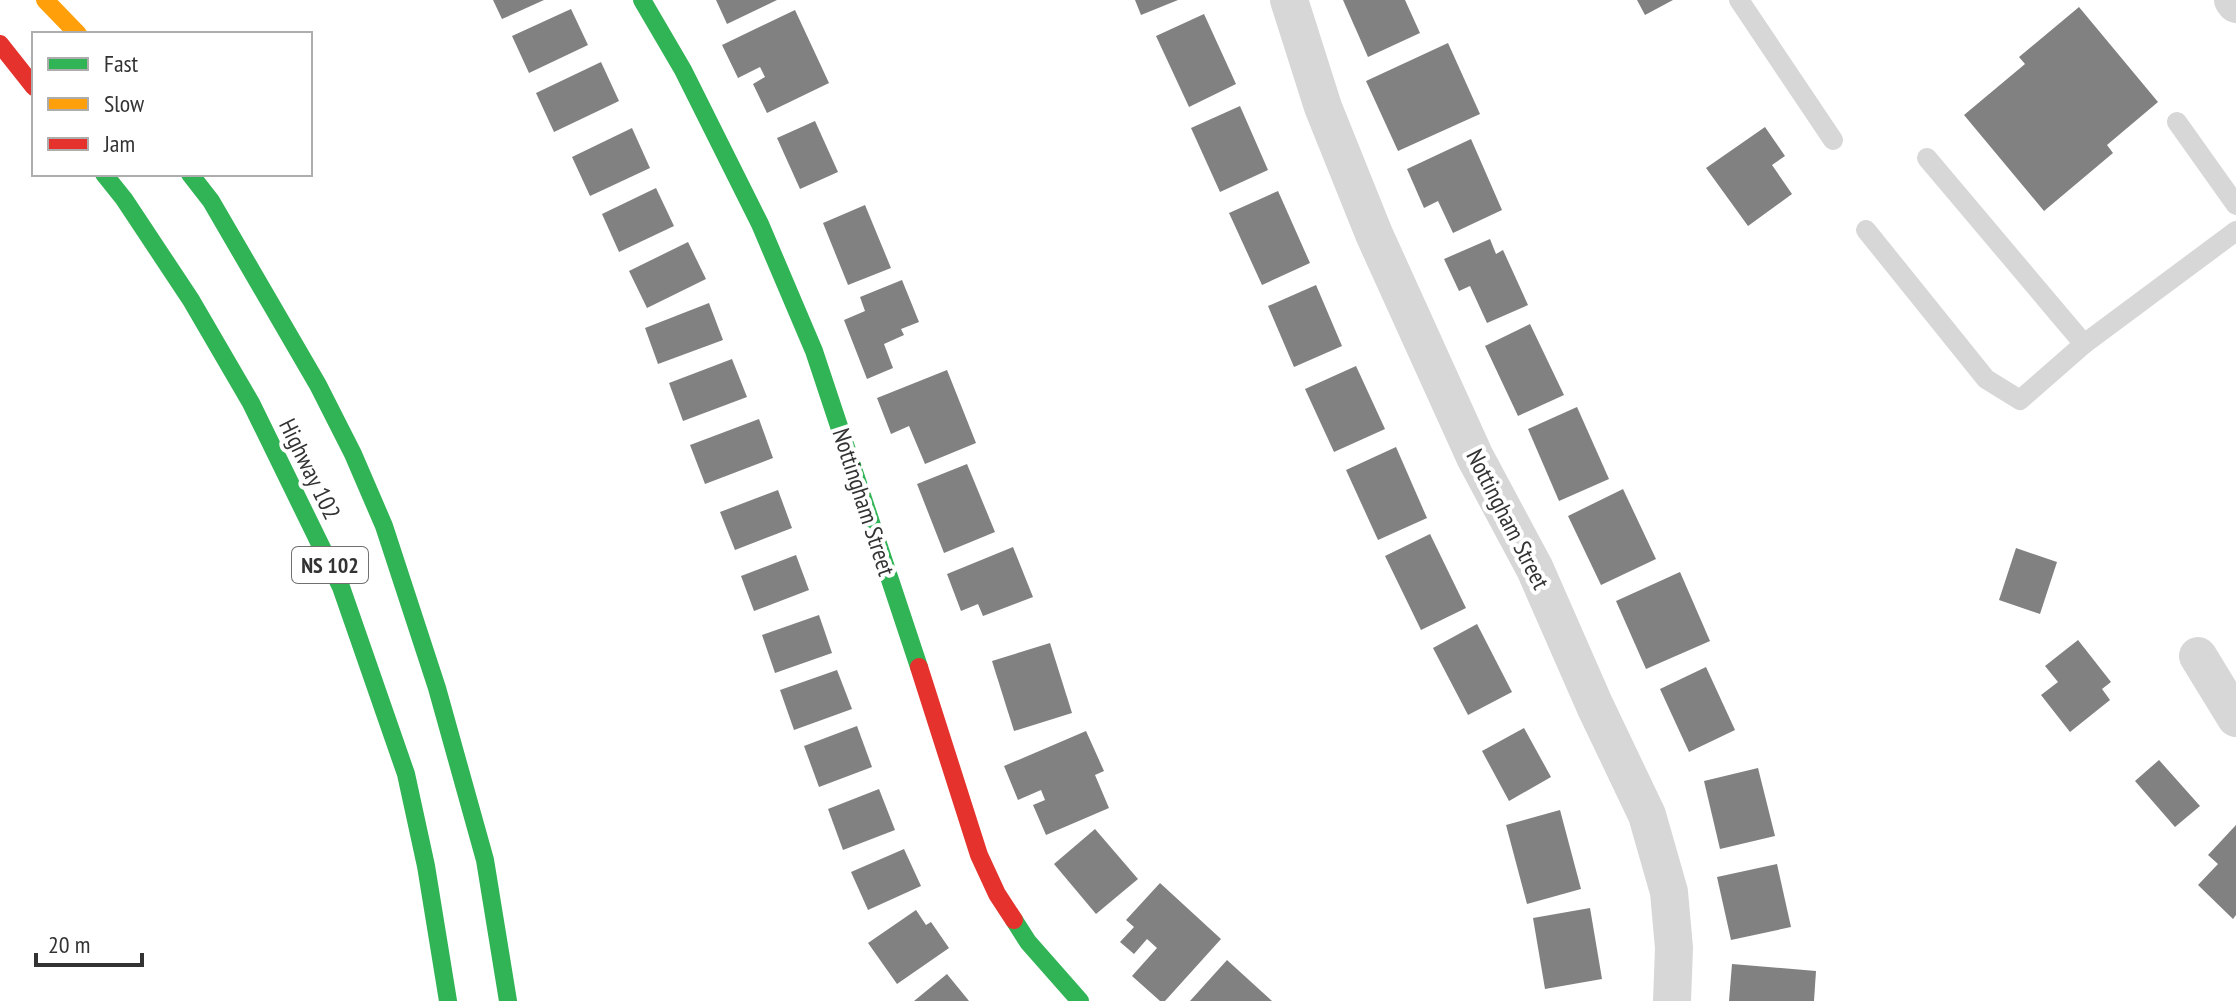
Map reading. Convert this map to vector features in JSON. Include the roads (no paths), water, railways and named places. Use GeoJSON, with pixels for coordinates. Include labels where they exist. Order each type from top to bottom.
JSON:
{"type":"FeatureCollection","features":[{"type":"Feature","properties":{"kind":"main road"},"geometry":{"type":"LineString","coordinates":[[45,0],[76,32]]}},
{"type":"Feature","properties":{"kind":"main road","name":"Nottingham Street"},"geometry":{"type":"LineString","coordinates":[[642,0],[683,70],[760,224],[814,351],[979,855],[997,894],[1028,942],[1080,1001]]}},
{"type":"Feature","properties":{"kind":"main road"},"geometry":{"type":"LineString","coordinates":[[0,44],[32,84]]}},
{"type":"Feature","properties":{"kind":"main road","name":"Highway 102"},"geometry":{"type":"LineString","coordinates":[[106,176],[191,300],[251,403],[341,587],[406,774],[426,866],[448,1001]]}},
{"type":"Feature","properties":{"kind":"main road","name":"Highway 102"},"geometry":{"type":"LineString","coordinates":[[191,176],[227,227],[318,385],[353,454],[384,526],[437,688],[485,860],[508,1001]]}},
{"type":"Feature","properties":{"kind":"street","name":"Nottingham Street"},"geometry":{"type":"LineString","coordinates":[[1289,0],[1323,107],[1374,234],[1475,457],[1535,569],[1647,815],[1669,892],[1674,948],[1672,1001]]}},
{"type":"Feature","properties":{"kind":"street"},"geometry":{"type":"LineString","coordinates":[[2198,656],[2236,718]]}},
{"type":"Feature","properties":{"kind":"lane"},"geometry":{"type":"LineString","coordinates":[[1739,0],[1833,140]]}},
{"type":"Feature","properties":{"kind":"lane"},"geometry":{"type":"LineString","coordinates":[[2177,122],[2236,205]]}},
{"type":"Feature","properties":{"kind":"lane"},"geometry":{"type":"LineString","coordinates":[[1927,158],[2084,344]]}},
{"type":"Feature","properties":{"kind":"lane"},"geometry":{"type":"LineString","coordinates":[[1866,230],[1986,379],[2020,400],[2084,344],[2236,231]]}}]}
